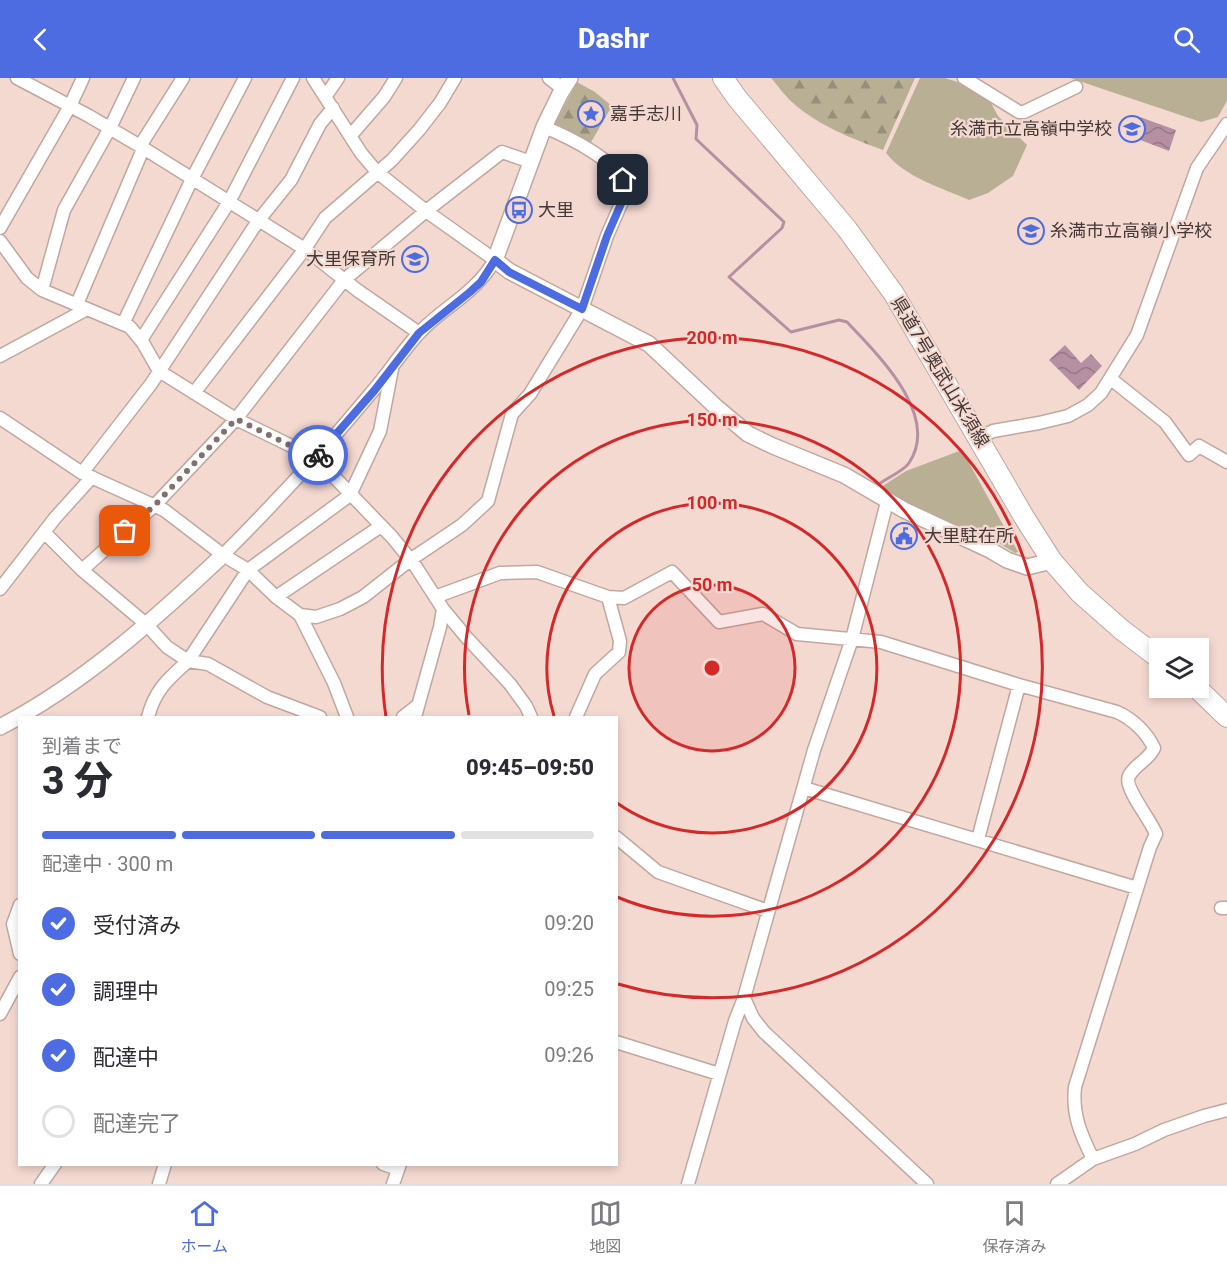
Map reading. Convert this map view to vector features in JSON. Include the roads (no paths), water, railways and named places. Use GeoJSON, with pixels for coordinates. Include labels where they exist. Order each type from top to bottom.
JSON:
{"type":"FeatureCollection","features":[{"type":"Feature","properties":{"kind":"main road","name":"県道7号奥武山米須線"},"geometry":{"type":"LineString","coordinates":[[723,78],[867,255],[905,310],[1052,561],[1080,592],[1149,651]]}},
{"type":"Feature","properties":{"kind":"main road"},"geometry":{"type":"LineString","coordinates":[[1207,698],[1227,717]]}},
{"type":"Feature","properties":{"kind":"street"},"geometry":{"type":"LineString","coordinates":[[17,78],[110,128],[304,249],[419,333]]}},
{"type":"Feature","properties":{"kind":"street"},"geometry":{"type":"LineString","coordinates":[[0,228],[70,106],[83,78]]}},
{"type":"Feature","properties":{"kind":"street"},"geometry":{"type":"LineString","coordinates":[[42,290],[64,210],[110,128],[134,78]]}},
{"type":"Feature","properties":{"kind":"street"},"geometry":{"type":"LineString","coordinates":[[0,356],[82,307],[142,148],[183,78]]}},
{"type":"Feature","properties":{"kind":"street"},"geometry":{"type":"LineString","coordinates":[[123,324],[192,179],[245,78]]}},
{"type":"Feature","properties":{"kind":"street"},"geometry":{"type":"LineString","coordinates":[[141,340],[229,202],[293,78]]}},
{"type":"Feature","properties":{"kind":"street"},"geometry":{"type":"LineString","coordinates":[[313,78],[361,153],[377,172],[509,272],[650,344],[716,408],[748,434],[844,475],[888,502],[1007,560],[1027,567],[1052,561]]}},
{"type":"Feature","properties":{"kind":"street"},"geometry":{"type":"LineString","coordinates":[[0,589],[87,475],[258,221],[291,180],[320,123],[338,78]]}},
{"type":"Feature","properties":{"kind":"street"},"geometry":{"type":"LineString","coordinates":[[351,135],[384,97],[396,78]]}},
{"type":"Feature","properties":{"kind":"street"},"geometry":{"type":"LineString","coordinates":[[194,393],[325,218],[392,160],[440,103],[455,78]]}},
{"type":"Feature","properties":{"kind":"street"},"geometry":{"type":"LineString","coordinates":[[19,716],[56,694],[146,624],[223,555],[316,458],[374,391],[419,333],[481,282],[495,260],[544,127],[567,83],[549,78]]}},
{"type":"Feature","properties":{"kind":"street"},"geometry":{"type":"LineString","coordinates":[[964,78],[1019,112],[1024,112],[1076,87]]}},
{"type":"Feature","properties":{"kind":"street"},"geometry":{"type":"LineString","coordinates":[[979,438],[993,430],[1068,416],[1088,405],[1101,393],[1137,335],[1197,168],[1227,124]]}},
{"type":"Feature","properties":{"kind":"street"},"geometry":{"type":"LineString","coordinates":[[0,418],[87,475],[164,510],[223,555],[248,570],[276,597],[300,615],[316,618],[363,597],[410,560],[462,525],[488,501],[512,414],[530,394],[582,309],[627,186],[613,169],[593,152],[544,127]]}},
{"type":"Feature","properties":{"kind":"street"},"geometry":{"type":"LineString","coordinates":[[81,570],[154,506],[236,419],[344,280],[426,211],[502,152],[531,162]]}},
{"type":"Feature","properties":{"kind":"street"},"geometry":{"type":"LineString","coordinates":[[0,241],[27,278],[42,290],[130,327],[141,340],[159,371],[236,419],[316,458],[410,560],[443,609],[510,684],[531,716]]}},
{"type":"Feature","properties":{"kind":"street"},"geometry":{"type":"LineString","coordinates":[[148,716],[153,699],[168,680],[188,661],[248,570],[350,495],[380,431],[392,366]]}},
{"type":"Feature","properties":{"kind":"street"},"geometry":{"type":"LineString","coordinates":[[1111,379],[1165,422],[1189,455],[1199,446],[1227,462]]}},
{"type":"Feature","properties":{"kind":"street"},"geometry":{"type":"LineString","coordinates":[[688,1184],[719,1074],[744,998],[813,750],[852,639],[888,502]]}},
{"type":"Feature","properties":{"kind":"street"},"geometry":{"type":"LineString","coordinates":[[276,597],[381,526]]}},
{"type":"Feature","properties":{"kind":"street"},"geometry":{"type":"LineString","coordinates":[[44,532],[81,570],[146,624],[167,647],[188,661],[208,664],[267,696],[317,716]]}},
{"type":"Feature","properties":{"kind":"street"},"geometry":{"type":"LineString","coordinates":[[435,597],[500,573],[537,572],[608,597],[624,598],[672,572],[719,622],[763,614],[797,634],[881,642],[1125,716],[1139,727],[1154,748],[1151,755],[1135,768],[1127,781],[1156,834],[1149,847],[1075,1087],[1073,1103],[1075,1116],[1093,1159]]}},
{"type":"Feature","properties":{"kind":"street"},"geometry":{"type":"LineString","coordinates":[[576,716],[595,674],[619,652],[620,641],[608,597]]}},
{"type":"Feature","properties":{"kind":"street"},"geometry":{"type":"LineString","coordinates":[[416,712],[443,609]]}},
{"type":"Feature","properties":{"kind":"street"},"geometry":{"type":"LineString","coordinates":[[300,615],[334,683],[347,716]]}},
{"type":"Feature","properties":{"kind":"street"},"geometry":{"type":"LineString","coordinates":[[978,839],[1019,685]]}},
{"type":"Feature","properties":{"kind":"street"},"geometry":{"type":"LineString","coordinates":[[0,727],[18,716]]}},
{"type":"Feature","properties":{"kind":"street"},"geometry":{"type":"LineString","coordinates":[[804,788],[1137,888]]}},
{"type":"Feature","properties":{"kind":"street"},"geometry":{"type":"LineString","coordinates":[[618,839],[658,872],[768,911]]}},
{"type":"Feature","properties":{"kind":"street"},"geometry":{"type":"LineString","coordinates":[[18,910],[13,924],[18,945]]}},
{"type":"Feature","properties":{"kind":"street"},"geometry":{"type":"LineString","coordinates":[[0,1014],[18,981]]}},
{"type":"Feature","properties":{"kind":"street"},"geometry":{"type":"LineString","coordinates":[[744,998],[753,1018],[764,1032],[927,1184]]}},
{"type":"Feature","properties":{"kind":"street"},"geometry":{"type":"LineString","coordinates":[[618,1043],[719,1074]]}},
{"type":"Feature","properties":{"kind":"street"},"geometry":{"type":"LineString","coordinates":[[1057,1184],[1093,1159],[1135,1144],[1164,1130],[1227,1110]]}},
{"type":"Feature","properties":{"kind":"street"},"geometry":{"type":"LineString","coordinates":[[41,1184],[54,1166]]}},
{"type":"Feature","properties":{"kind":"street"},"geometry":{"type":"LineString","coordinates":[[159,1184],[164,1166]]}},
{"type":"Feature","properties":{"kind":"street"},"geometry":{"type":"LineString","coordinates":[[393,1184],[399,1167]]}},
{"type":"Feature","properties":{"kind":"water"},"geometry":{"type":"Polygon","coordinates":[[[1137,116],[1176,130],[1169,151],[1130,136],[1137,116]]]}},
{"type":"Feature","properties":{"kind":"water"},"geometry":{"type":"Polygon","coordinates":[[[1065,345],[1081,363],[1091,354],[1102,366],[1079,390],[1049,360],[1065,345]]]}},
{"type":"Feature","properties":{"kind":"waterway"},"geometry":{"type":"LineString","coordinates":[[673,78],[697,125],[696,139],[784,222],[782,228],[729,277],[791,332],[839,320],[847,322],[888,368],[901,386],[911,406],[917,425],[917,444],[909,463],[875,487]]}},
{"type":"Feature","properties":{"kind":"place","name":"嘉手志川"},"geometry":{"type":"Point","coordinates":[591,114]}},
{"type":"Feature","properties":{"kind":"place","name":"糸満市立高嶺中学校"},"geometry":{"type":"Point","coordinates":[1132,129]}},
{"type":"Feature","properties":{"kind":"place","name":"大里"},"geometry":{"type":"Point","coordinates":[519,210]}},
{"type":"Feature","properties":{"kind":"place","name":"糸満市立高嶺小学校"},"geometry":{"type":"Point","coordinates":[1031,231]}},
{"type":"Feature","properties":{"kind":"place","name":"大里保育所"},"geometry":{"type":"Point","coordinates":[415,259]}},
{"type":"Feature","properties":{"kind":"place","name":"大里駐在所"},"geometry":{"type":"Point","coordinates":[904,536]}}]}
